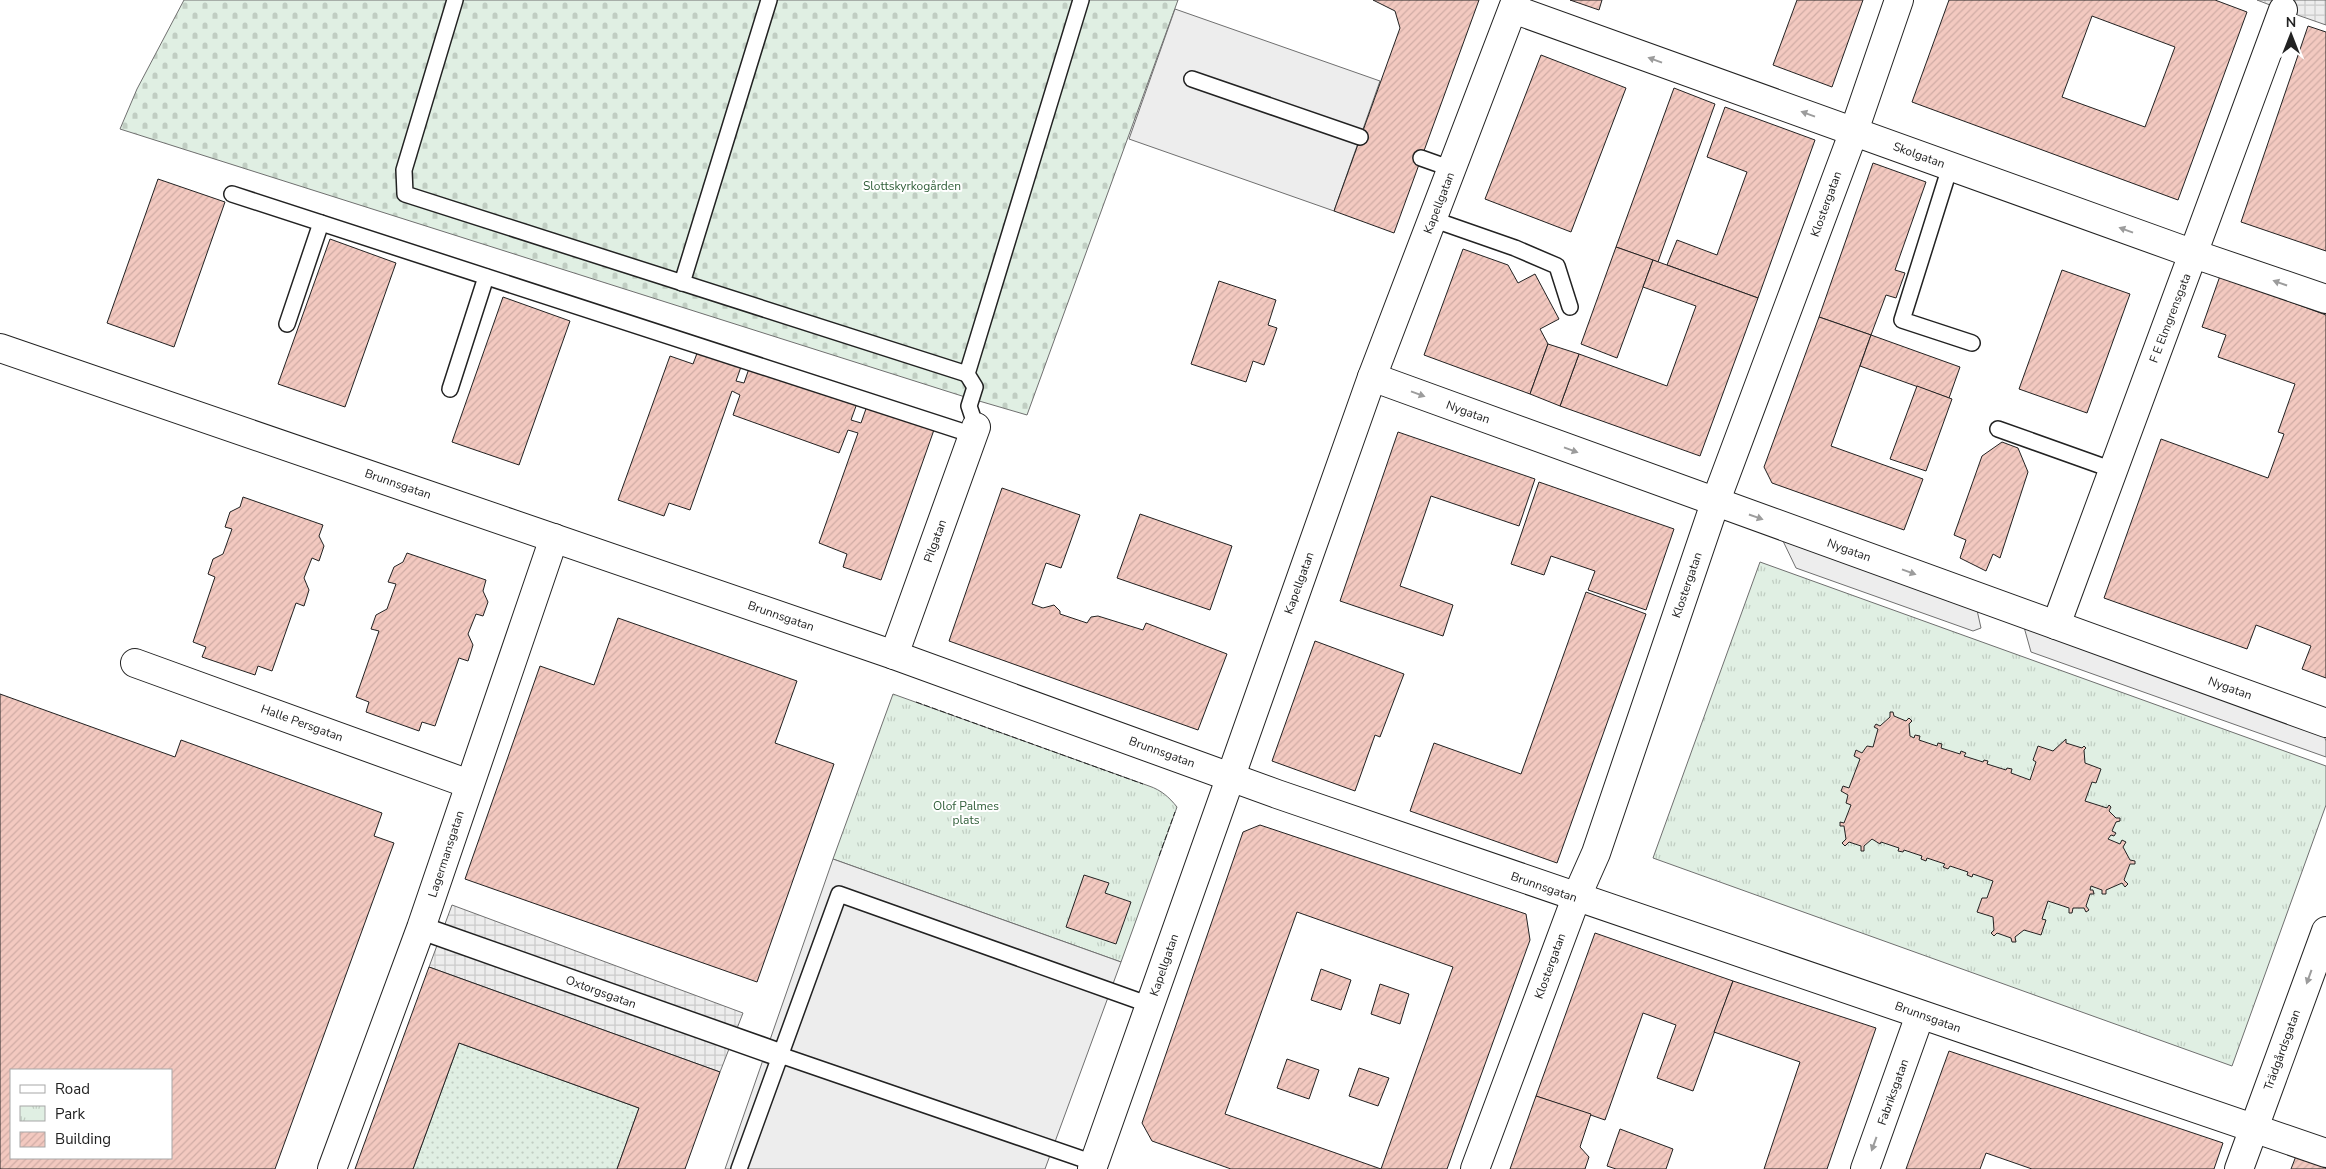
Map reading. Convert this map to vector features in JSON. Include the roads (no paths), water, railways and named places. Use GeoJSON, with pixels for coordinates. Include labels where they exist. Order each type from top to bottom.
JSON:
{"type":"FeatureCollection","features":[{"type":"Feature","properties":{"kind":"street","name":"Klostergatan"},"geometry":{"type":"LineString","coordinates":[[1475,1169],[1576,898],[1596,853],[1716,503],[1854,131],[1899,0]]}},
{"type":"Feature","properties":{"kind":"street","name":"Skolgatan"},"geometry":{"type":"LineString","coordinates":[[1514,5],[1950,167],[2326,299]]}},
{"type":"Feature","properties":{"kind":"street","name":"Kapellgatan"},"geometry":{"type":"LineString","coordinates":[[1100,1167],[1150,1005],[1372,377],[1514,5]]}},
{"type":"Feature","properties":{"kind":"street","name":"F E Elmgrensgata"},"geometry":{"type":"LineString","coordinates":[[2056,625],[2283,10]]}},
{"type":"Feature","properties":{"kind":"street","name":"Brunnsgatan"},"geometry":{"type":"LineString","coordinates":[[0,348],[894,655],[1576,898],[2326,1153]]}},
{"type":"Feature","properties":{"kind":"street","name":"Nygatan"},"geometry":{"type":"LineString","coordinates":[[1372,377],[2326,723]]}},
{"type":"Feature","properties":{"kind":"street","name":"Pilgatan"},"geometry":{"type":"LineString","coordinates":[[894,655],[975,431]]}},
{"type":"Feature","properties":{"kind":"street","name":"Lagermansgatan"},"geometry":{"type":"LineString","coordinates":[[332,1169],[421,928],[554,538]]}},
{"type":"Feature","properties":{"kind":"street","name":"Halle Persgatan"},"geometry":{"type":"LineString","coordinates":[[135,663],[469,784]]}},
{"type":"Feature","properties":{"kind":"street","name":"Oxtorgsgatan"},"geometry":{"type":"LineString","coordinates":[[421,928],[780,1055]]}},
{"type":"Feature","properties":{"kind":"street","name":"Trädgårdsgatan"},"geometry":{"type":"LineString","coordinates":[[2239,1169],[2326,932]]}},
{"type":"Feature","properties":{"kind":"street","name":"Fabriksgatan"},"geometry":{"type":"LineString","coordinates":[[1865,1169],[1920,1015]]}},
{"type":"Feature","properties":{"kind":"lane"},"geometry":{"type":"LineString","coordinates":[[455,0],[404,170],[405,194],[967,374],[975,386],[969,406],[975,431]]}},
{"type":"Feature","properties":{"kind":"lane"},"geometry":{"type":"LineString","coordinates":[[682,283],[769,0]]}},
{"type":"Feature","properties":{"kind":"lane"},"geometry":{"type":"LineString","coordinates":[[967,374],[1081,0]]}},
{"type":"Feature","properties":{"kind":"lane"},"geometry":{"type":"LineString","coordinates":[[1192,79],[1360,137]]}},
{"type":"Feature","properties":{"kind":"lane"},"geometry":{"type":"LineString","coordinates":[[1421,158],[1452,169]]}},
{"type":"Feature","properties":{"kind":"lane"},"geometry":{"type":"LineString","coordinates":[[1950,167],[1902,320],[1972,343]]}},
{"type":"Feature","properties":{"kind":"lane"},"geometry":{"type":"LineString","coordinates":[[232,194],[486,277],[975,431]]}},
{"type":"Feature","properties":{"kind":"lane"},"geometry":{"type":"LineString","coordinates":[[1432,219],[1515,248],[1557,266],[1570,307]]}},
{"type":"Feature","properties":{"kind":"lane"},"geometry":{"type":"LineString","coordinates":[[287,324],[321,223]]}},
{"type":"Feature","properties":{"kind":"lane"},"geometry":{"type":"LineString","coordinates":[[450,389],[486,277]]}},
{"type":"Feature","properties":{"kind":"lane"},"geometry":{"type":"LineString","coordinates":[[1998,430],[2113,470]]}},
{"type":"Feature","properties":{"kind":"lane"},"geometry":{"type":"LineString","coordinates":[[739,1169],[838,894],[1150,1005]]}},
{"type":"Feature","properties":{"kind":"lane"},"geometry":{"type":"LineString","coordinates":[[780,1055],[1100,1167]]}},
{"type":"Feature","properties":{"kind":"park label","name":"Slottskyrkogården"},"geometry":{"type":"Point","coordinates":[912,186]}},
{"type":"Feature","properties":{"kind":"park label","name":"Olof Palmes plats"},"geometry":{"type":"Point","coordinates":[966,813]}}]}
